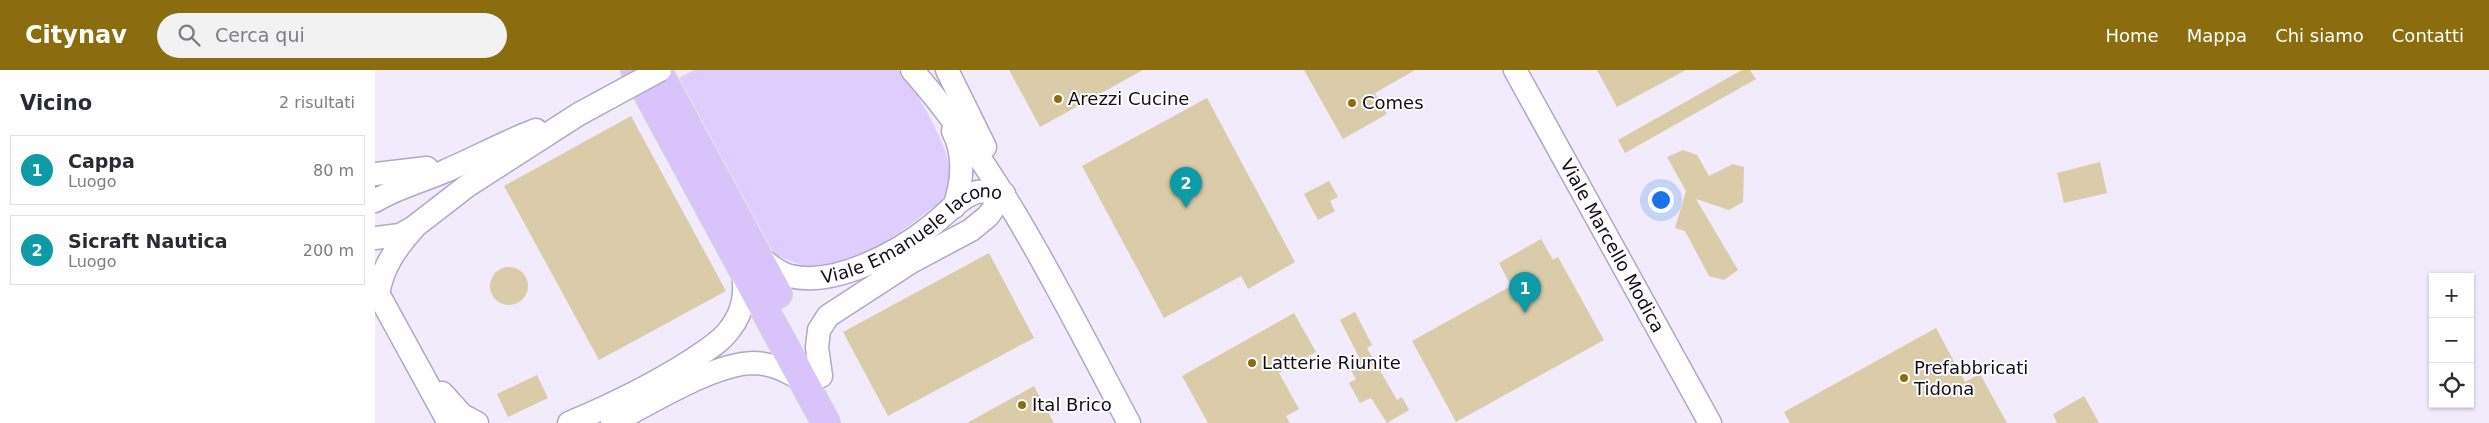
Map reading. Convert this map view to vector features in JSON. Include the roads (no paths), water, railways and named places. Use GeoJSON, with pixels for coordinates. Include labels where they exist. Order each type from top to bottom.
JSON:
{"type":"FeatureCollection","features":[{"type":"Feature","properties":{"kind":"main road"},"geometry":{"type":"LineString","coordinates":[[635,70],[750,263],[812,379],[847,423]]}},
{"type":"Feature","properties":{"kind":"main road"},"geometry":{"type":"LineString","coordinates":[[659,70],[750,263]]}},
{"type":"Feature","properties":{"kind":"main road"},"geometry":{"type":"LineString","coordinates":[[812,379],[826,423]]}},
{"type":"Feature","properties":{"kind":"street"},"geometry":{"type":"LineString","coordinates":[[375,238],[400,235],[414,227],[467,186],[579,114],[659,70]]}},
{"type":"Feature","properties":{"kind":"street"},"geometry":{"type":"LineString","coordinates":[[912,70],[964,134],[1003,194],[1129,423]]}},
{"type":"Feature","properties":{"kind":"street"},"geometry":{"type":"LineString","coordinates":[[947,70],[983,140],[1003,194]]}},
{"type":"Feature","properties":{"kind":"street","name":"Viale Marcello Modica"},"geometry":{"type":"LineString","coordinates":[[1515,70],[1710,423]]}},
{"type":"Feature","properties":{"kind":"street"},"geometry":{"type":"LineString","coordinates":[[935,96],[956,136],[961,158],[962,179],[954,207]]}},
{"type":"Feature","properties":{"kind":"street"},"geometry":{"type":"LineString","coordinates":[[375,174],[419,170],[579,114]]}},
{"type":"Feature","properties":{"kind":"street"},"geometry":{"type":"LineString","coordinates":[[375,201],[387,194],[443,172],[508,140]]}},
{"type":"Feature","properties":{"kind":"street","name":"Viale Emanuele Iacono"},"geometry":{"type":"LineString","coordinates":[[750,263],[774,269],[791,276],[815,277],[847,272],[895,251],[929,228],[966,197],[978,192],[1003,194],[988,216],[971,230],[911,262],[828,316],[819,330],[812,379]]}},
{"type":"Feature","properties":{"kind":"street"},"geometry":{"type":"LineString","coordinates":[[971,230],[989,225],[1000,226],[1013,230],[1030,240]]}},
{"type":"Feature","properties":{"kind":"street"},"geometry":{"type":"LineString","coordinates":[[414,227],[388,261],[377,291],[449,423]]}},
{"type":"Feature","properties":{"kind":"street"},"geometry":{"type":"LineString","coordinates":[[605,419],[720,340],[730,330],[742,307],[750,263]]}},
{"type":"Feature","properties":{"kind":"street"},"geometry":{"type":"LineString","coordinates":[[569,423],[605,419],[742,364],[754,363],[777,367],[812,379]]}},
{"type":"Feature","properties":{"kind":"street"},"geometry":{"type":"LineString","coordinates":[[417,365],[462,415],[477,423]]}},
{"type":"Feature","properties":{"kind":"place","name":"Arezzi Cucine"},"geometry":{"type":"Point","coordinates":[1058,99]}},
{"type":"Feature","properties":{"kind":"place","name":"Comes"},"geometry":{"type":"Point","coordinates":[1352,103]}},
{"type":"Feature","properties":{"kind":"place","name":"Sicraft Nautica"},"geometry":{"type":"Point","coordinates":[1186,208]}},
{"type":"Feature","properties":{"kind":"place","name":"Cappa"},"geometry":{"type":"Point","coordinates":[1525,313]}},
{"type":"Feature","properties":{"kind":"place","name":"Latterie Riunite"},"geometry":{"type":"Point","coordinates":[1252,363]}},
{"type":"Feature","properties":{"kind":"place","name":"Prefabbricati Tidona"},"geometry":{"type":"Point","coordinates":[1904,378]}},
{"type":"Feature","properties":{"kind":"place","name":"Ital Brico"},"geometry":{"type":"Point","coordinates":[1022,405]}}]}
